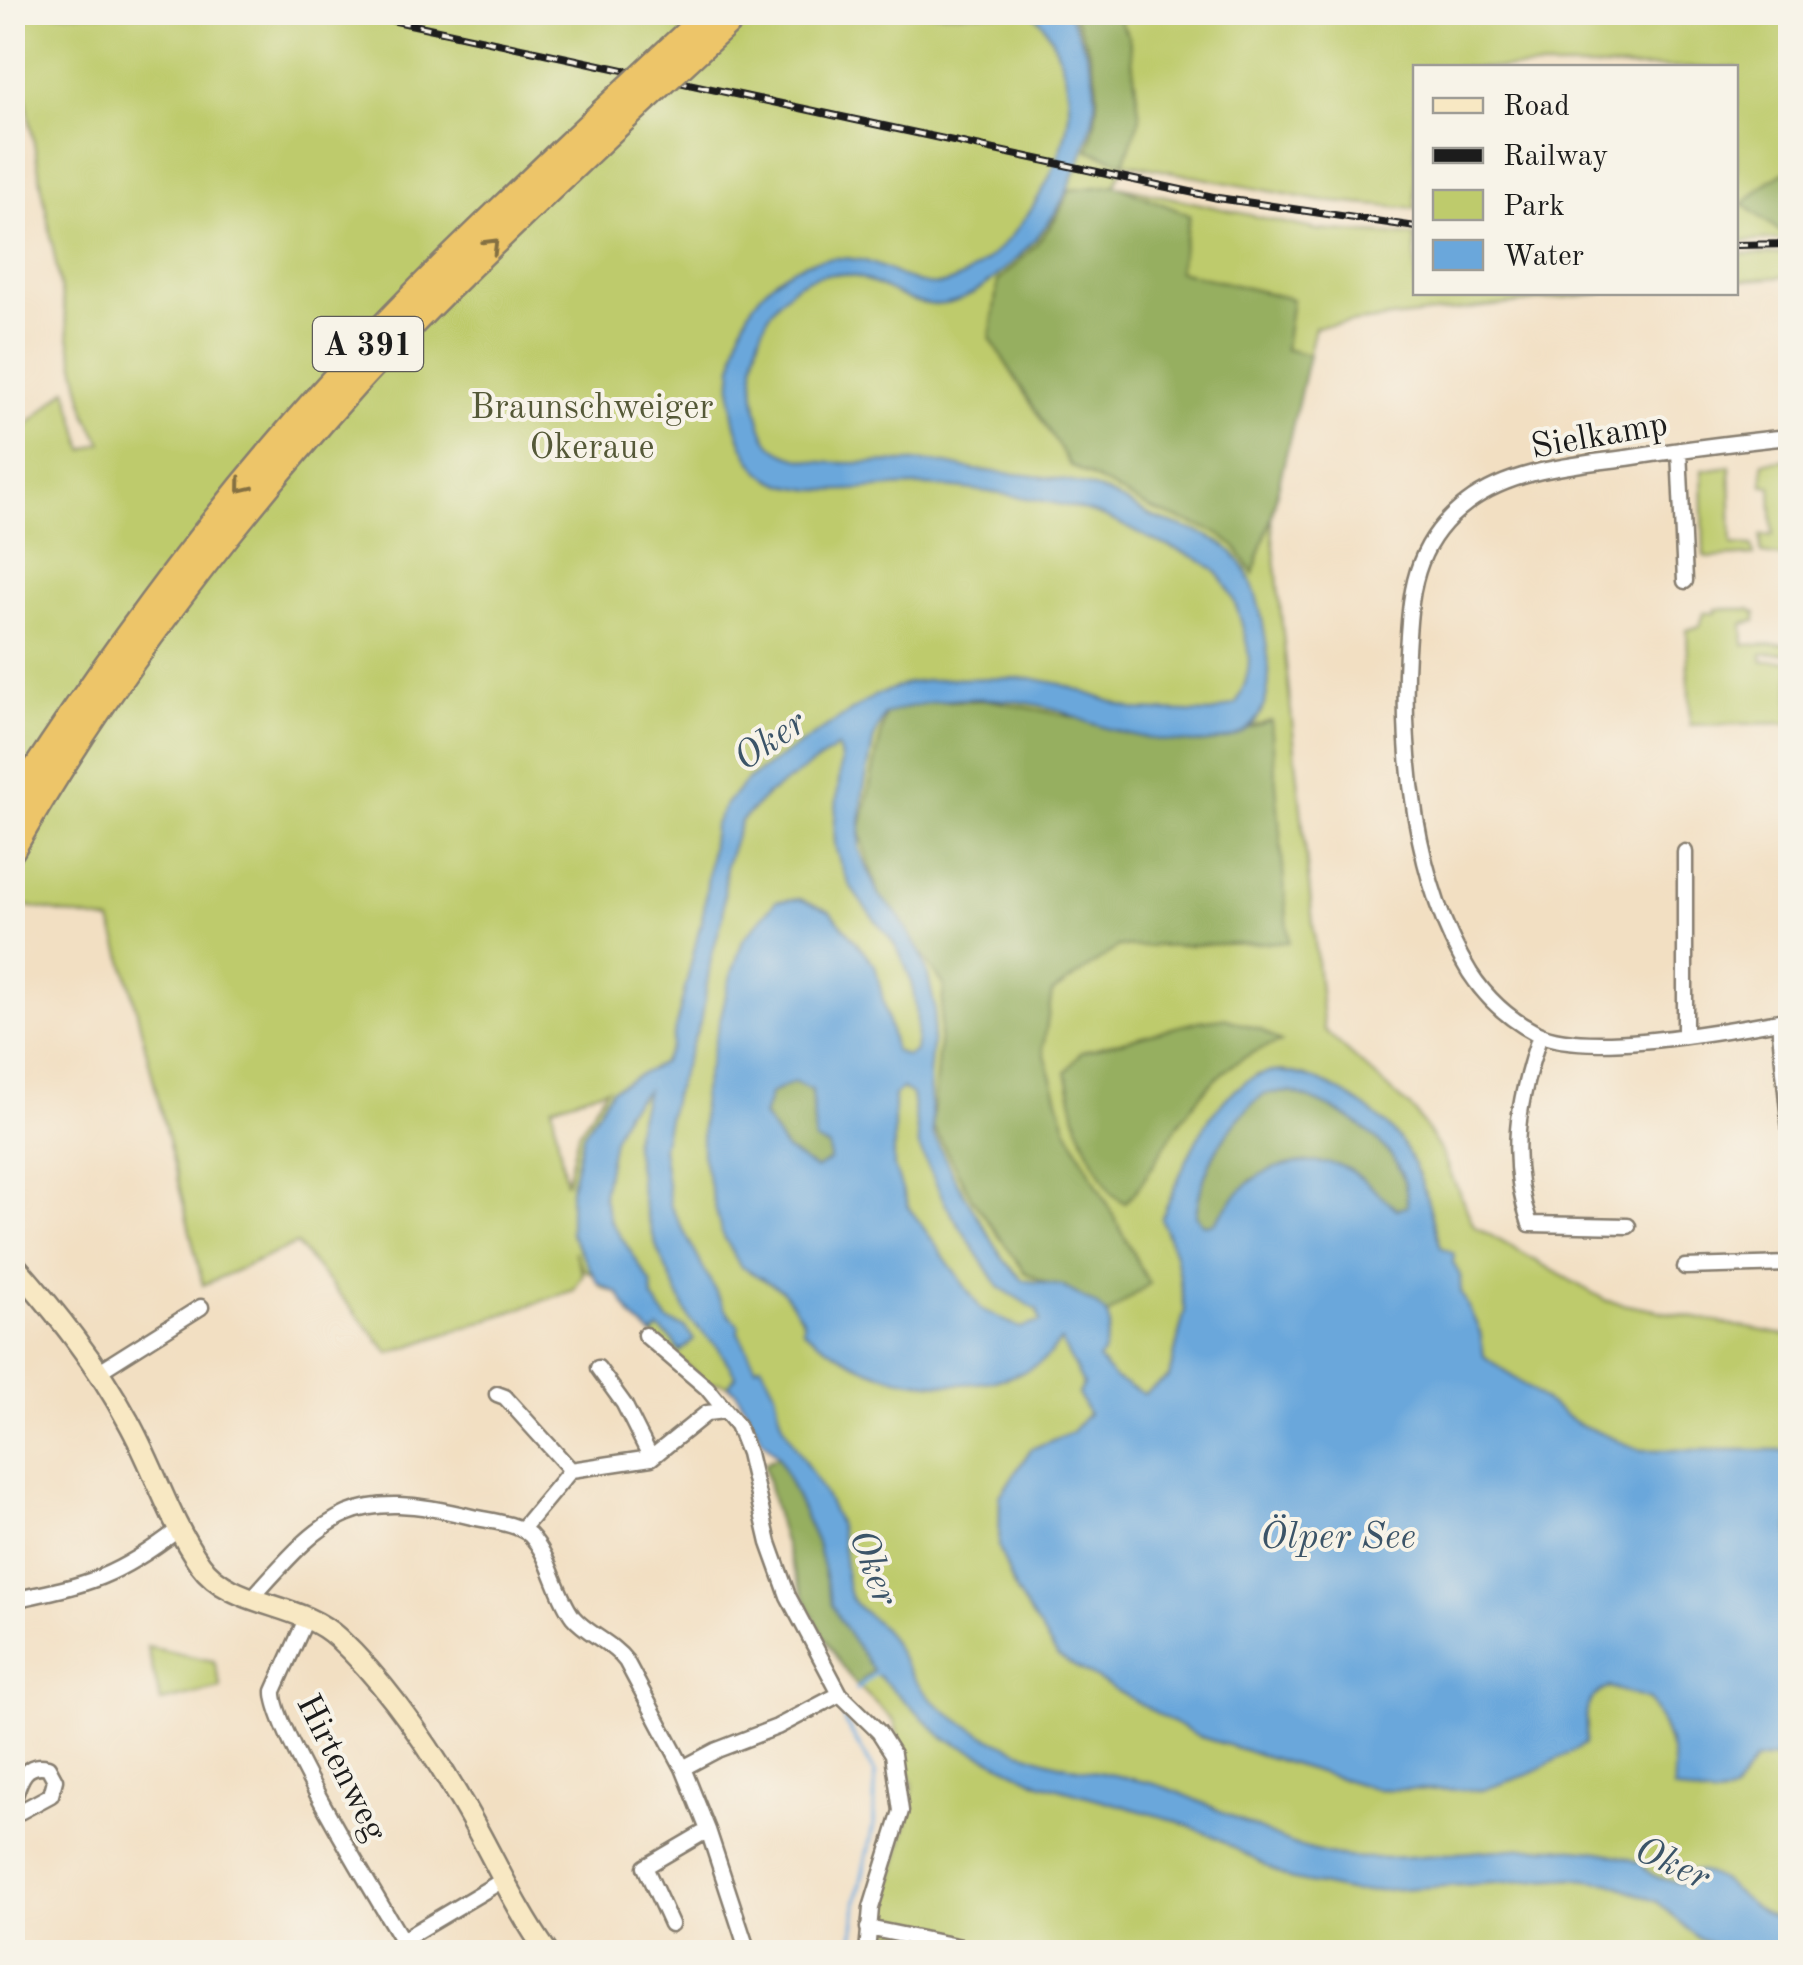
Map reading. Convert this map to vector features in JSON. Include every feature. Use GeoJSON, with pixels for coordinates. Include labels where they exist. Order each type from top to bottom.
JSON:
{"type":"FeatureCollection","features":[{"type":"Feature","properties":{"kind":"highway","name":"A 391"},"geometry":{"type":"LineString","coordinates":[[12,849],[164,600],[259,466],[343,369],[478,230],[710,12]]}},
{"type":"Feature","properties":{"kind":"highway","name":"A 391"},"geometry":{"type":"LineString","coordinates":[[12,806],[69,718],[164,600],[356,383],[492,245],[739,12]]}},
{"type":"Feature","properties":{"kind":"main road"},"geometry":{"type":"LineString","coordinates":[[12,1262],[53,1310],[129,1421],[180,1530],[210,1577],[225,1587],[307,1616],[336,1635],[375,1678],[419,1734],[462,1801],[503,1880],[547,1952]]}},
{"type":"Feature","properties":{"kind":"street","name":"Sielkamp"},"geometry":{"type":"LineString","coordinates":[[1540,1034],[1496,1006],[1469,970],[1437,900],[1422,842],[1405,722],[1414,581],[1436,534],[1467,503],[1512,480],[1679,450],[1790,437]]}},
{"type":"Feature","properties":{"kind":"street"},"geometry":{"type":"LineString","coordinates":[[1679,450],[1685,581]]}},
{"type":"Feature","properties":{"kind":"street"},"geometry":{"type":"LineString","coordinates":[[1685,852],[1685,1034]]}},
{"type":"Feature","properties":{"kind":"street"},"geometry":{"type":"LineString","coordinates":[[1628,1226],[1530,1224],[1519,1193],[1516,1135],[1523,1084],[1540,1034],[1570,1041],[1624,1042],[1785,1020],[1790,1131]]}},
{"type":"Feature","properties":{"kind":"street"},"geometry":{"type":"LineString","coordinates":[[1685,1267],[1790,1264]]}},
{"type":"Feature","properties":{"kind":"street"},"geometry":{"type":"LineString","coordinates":[[98,1372],[202,1307]]}},
{"type":"Feature","properties":{"kind":"street"},"geometry":{"type":"LineString","coordinates":[[646,1335],[707,1388],[737,1425],[788,1596],[840,1694],[888,1744],[898,1767],[898,1829],[877,1886],[867,1952]]}},
{"type":"Feature","properties":{"kind":"street"},"geometry":{"type":"LineString","coordinates":[[598,1368],[624,1404],[651,1458]]}},
{"type":"Feature","properties":{"kind":"street"},"geometry":{"type":"LineString","coordinates":[[497,1394],[505,1397],[571,1470]]}},
{"type":"Feature","properties":{"kind":"street"},"geometry":{"type":"LineString","coordinates":[[522,1529],[571,1470],[651,1458],[707,1414],[724,1411]]}},
{"type":"Feature","properties":{"kind":"street"},"geometry":{"type":"LineString","coordinates":[[253,1597],[314,1533],[360,1507],[393,1503],[432,1507],[522,1529],[538,1546],[574,1618],[618,1650],[626,1661],[683,1768],[748,1952]]}},
{"type":"Feature","properties":{"kind":"street"},"geometry":{"type":"LineString","coordinates":[[12,1600],[95,1582],[130,1565],[180,1530]]}},
{"type":"Feature","properties":{"kind":"street","name":"Hirtenweg"},"geometry":{"type":"LineString","coordinates":[[307,1616],[274,1691],[274,1704],[301,1762],[405,1946],[503,1880]]}},
{"type":"Feature","properties":{"kind":"street"},"geometry":{"type":"LineString","coordinates":[[683,1768],[717,1750],[777,1728],[840,1694]]}},
{"type":"Feature","properties":{"kind":"street"},"geometry":{"type":"LineString","coordinates":[[12,1805],[27,1770],[48,1767],[56,1780],[51,1795],[12,1816]]}},
{"type":"Feature","properties":{"kind":"street"},"geometry":{"type":"LineString","coordinates":[[671,1924],[646,1867],[708,1830]]}},
{"type":"Feature","properties":{"kind":"street"},"geometry":{"type":"LineString","coordinates":[[868,1928],[986,1952]]}},
{"type":"Feature","properties":{"kind":"green space","name":"Braunschweiger Okeraue"},"geometry":{"type":"Polygon","coordinates":[[[22,13],[1790,13],[1790,233],[1785,234],[1790,239],[1738,242],[1738,65],[1413,65],[1413,209],[1321,201],[1125,163],[1115,185],[1317,230],[1413,236],[1413,295],[1586,295],[1315,327],[1271,518],[1324,1030],[1415,1112],[1440,1150],[1474,1226],[1607,1301],[1790,1336],[1790,1453],[1640,1450],[1576,1423],[1484,1356],[1480,1332],[1461,1292],[1460,1276],[1441,1247],[1418,1172],[1306,1076],[1282,1071],[1256,1075],[1178,1180],[1162,1219],[1175,1254],[1185,1310],[1169,1377],[1144,1394],[1078,1394],[1089,1413],[1072,1432],[1031,1449],[1000,1496],[999,1546],[1016,1592],[1197,1736],[1376,1789],[1483,1790],[1587,1728],[1586,1708],[1592,1695],[1609,1687],[1649,1700],[1669,1743],[1674,1789],[1715,1798],[1733,1793],[1754,1761],[1790,1759],[1790,1952],[991,1952],[879,1929],[913,1786],[894,1721],[859,1687],[874,1672],[852,1637],[778,1456],[736,1392],[719,1383],[708,1384],[633,1318],[619,1294],[602,1287],[592,1273],[584,1270],[574,1251],[583,1274],[574,1290],[390,1353],[296,1244],[203,1285],[130,983],[111,922],[21,905],[13,920],[13,438],[67,389],[84,450],[102,443],[87,416],[71,347],[25,94],[22,13]],[[607,1088],[552,1106],[566,1184],[578,1134],[607,1088]]]}},
{"type":"Feature","properties":{"kind":"green space"},"geometry":{"type":"Polygon","coordinates":[[[1072,13],[1115,13],[1129,37],[1140,118],[1124,163],[1088,150],[1096,113],[1096,80],[1088,47],[1072,13]]]}},
{"type":"Feature","properties":{"kind":"green space"},"geometry":{"type":"Polygon","coordinates":[[[1790,169],[1790,239],[1743,204],[1790,169]]]}},
{"type":"Feature","properties":{"kind":"green space"},"geometry":{"type":"Polygon","coordinates":[[[1115,185],[1190,215],[1178,271],[1292,299],[1285,349],[1309,355],[1271,518],[1253,574],[1236,547],[1216,532],[1151,509],[1070,465],[990,338],[998,281],[1049,228],[1069,190],[1115,185]]]}},
{"type":"Feature","properties":{"kind":"green space"},"geometry":{"type":"Polygon","coordinates":[[[1738,254],[1790,254],[1790,276],[1738,281],[1738,254]]]}},
{"type":"Feature","properties":{"kind":"green space"},"geometry":{"type":"Polygon","coordinates":[[[1790,459],[1790,558],[1761,554],[1761,536],[1773,535],[1771,486],[1763,485],[1763,462],[1790,459]]]}},
{"type":"Feature","properties":{"kind":"green space"},"geometry":{"type":"Polygon","coordinates":[[[1730,466],[1732,545],[1752,546],[1754,555],[1707,558],[1702,470],[1730,466]]]}},
{"type":"Feature","properties":{"kind":"green space"},"geometry":{"type":"Polygon","coordinates":[[[1716,609],[1750,609],[1756,613],[1756,621],[1743,624],[1744,645],[1790,644],[1790,653],[1762,654],[1762,661],[1790,661],[1790,723],[1690,725],[1687,630],[1700,626],[1704,613],[1716,613],[1716,609]]]}},
{"type":"Feature","properties":{"kind":"green space"},"geometry":{"type":"Polygon","coordinates":[[[989,700],[1200,743],[1271,721],[1289,942],[1118,947],[1052,993],[1043,1048],[1066,1126],[1149,1284],[1107,1315],[1025,1272],[973,1200],[932,1125],[944,985],[878,894],[860,832],[888,703],[989,700]]]}},
{"type":"Feature","properties":{"kind":"green space"},"geometry":{"type":"Polygon","coordinates":[[[1224,1018],[1261,1030],[1281,1042],[1243,1058],[1213,1081],[1188,1110],[1125,1203],[1111,1193],[1089,1151],[1078,1125],[1066,1072],[1081,1052],[1224,1018]]]}},
{"type":"Feature","properties":{"kind":"green space"},"geometry":{"type":"Polygon","coordinates":[[[794,1082],[812,1090],[815,1140],[829,1147],[830,1160],[816,1169],[786,1150],[763,1115],[770,1094],[794,1082]]]}},
{"type":"Feature","properties":{"kind":"green space"},"geometry":{"type":"Polygon","coordinates":[[[1290,1092],[1330,1107],[1369,1132],[1397,1166],[1405,1186],[1407,1208],[1397,1209],[1377,1196],[1350,1170],[1252,1179],[1214,1223],[1203,1224],[1196,1216],[1199,1198],[1218,1147],[1239,1118],[1265,1093],[1290,1092]]]}},
{"type":"Feature","properties":{"kind":"green space"},"geometry":{"type":"Polygon","coordinates":[[[778,1456],[817,1543],[832,1605],[873,1670],[857,1686],[823,1635],[787,1552],[764,1464],[778,1456]]]}},
{"type":"Feature","properties":{"kind":"green space"},"geometry":{"type":"Polygon","coordinates":[[[147,1647],[214,1661],[221,1688],[161,1702],[147,1647]]]}},
{"type":"Feature","properties":{"kind":"water","name":"Ölper See"},"geometry":{"type":"Polygon","coordinates":[[[1030,13],[1068,13],[1084,45],[1094,80],[1090,128],[1057,210],[1008,267],[960,300],[934,305],[913,301],[863,279],[839,274],[818,276],[799,284],[770,313],[755,354],[755,393],[763,430],[771,444],[802,459],[932,462],[1079,484],[1212,538],[1239,560],[1252,585],[1266,643],[1268,688],[1263,709],[1250,726],[1225,739],[1206,742],[1143,737],[1055,709],[990,699],[947,700],[884,715],[874,738],[863,794],[859,848],[878,894],[898,915],[927,972],[935,1008],[929,1079],[933,1134],[956,1181],[1004,1260],[1023,1280],[1062,1286],[1107,1315],[1110,1326],[1098,1359],[1115,1379],[1144,1394],[1169,1377],[1185,1310],[1175,1254],[1161,1219],[1210,1118],[1252,1078],[1276,1072],[1315,1080],[1355,1100],[1399,1139],[1414,1164],[1441,1247],[1454,1254],[1461,1292],[1480,1332],[1484,1356],[1576,1423],[1640,1450],[1790,1453],[1790,1759],[1754,1761],[1733,1793],[1715,1798],[1673,1789],[1669,1743],[1649,1700],[1609,1687],[1589,1704],[1585,1744],[1530,1774],[1483,1790],[1376,1789],[1197,1736],[1058,1657],[1016,1592],[999,1547],[1000,1496],[1031,1449],[1072,1432],[1088,1413],[1078,1394],[1083,1384],[1061,1341],[1029,1369],[987,1382],[919,1382],[878,1373],[848,1360],[803,1330],[803,1320],[782,1290],[740,1266],[721,1231],[702,1154],[702,1095],[729,982],[743,940],[776,901],[800,899],[830,911],[875,965],[895,1051],[907,1056],[915,1051],[916,1007],[910,977],[898,950],[853,890],[837,853],[835,820],[841,759],[838,747],[767,795],[741,821],[726,865],[723,916],[711,958],[702,1017],[673,1096],[662,1147],[670,1205],[725,1309],[739,1326],[738,1332],[756,1367],[761,1364],[775,1391],[785,1428],[831,1508],[840,1529],[853,1601],[886,1632],[929,1697],[957,1719],[1039,1758],[1164,1787],[1325,1854],[1384,1858],[1571,1849],[1607,1853],[1641,1863],[1654,1876],[1684,1884],[1691,1871],[1705,1873],[1761,1911],[1790,1922],[1790,1952],[1734,1952],[1699,1939],[1658,1902],[1611,1883],[1572,1878],[1353,1892],[1289,1879],[1213,1836],[1177,1821],[1040,1783],[943,1737],[875,1673],[841,1622],[832,1605],[817,1543],[778,1456],[762,1439],[736,1391],[728,1385],[736,1376],[717,1346],[690,1320],[658,1251],[644,1207],[633,1140],[646,1091],[626,1110],[613,1139],[603,1195],[610,1220],[651,1283],[653,1298],[668,1321],[685,1327],[694,1340],[680,1352],[659,1329],[652,1335],[633,1318],[619,1294],[598,1283],[570,1233],[570,1190],[583,1135],[611,1090],[662,1063],[671,1047],[704,909],[714,826],[725,805],[747,780],[876,695],[908,683],[1030,678],[1061,684],[1135,710],[1211,713],[1236,704],[1242,692],[1249,662],[1240,618],[1226,584],[1196,558],[1102,516],[1039,500],[942,487],[827,491],[788,486],[760,471],[738,433],[732,388],[737,343],[753,304],[781,276],[817,260],[838,258],[872,263],[917,282],[953,281],[993,255],[1028,214],[1054,167],[1069,112],[1067,83],[1059,56],[1046,28],[1030,13]],[[794,1082],[770,1094],[763,1116],[786,1150],[816,1169],[830,1160],[829,1147],[815,1141],[812,1090],[794,1082]],[[902,1089],[894,1095],[894,1167],[908,1206],[981,1309],[1020,1328],[1040,1322],[1037,1310],[999,1287],[946,1205],[919,1147],[912,1095],[902,1089]],[[1290,1092],[1265,1093],[1228,1132],[1210,1163],[1196,1216],[1203,1224],[1214,1223],[1241,1190],[1260,1175],[1301,1163],[1325,1163],[1348,1169],[1397,1209],[1407,1207],[1405,1185],[1397,1166],[1368,1132],[1309,1098],[1290,1092]]]}},
{"type":"Feature","properties":{"kind":"waterway"},"geometry":{"type":"LineString","coordinates":[[857,1689],[876,1672]]}},
{"type":"Feature","properties":{"kind":"waterway"},"geometry":{"type":"LineString","coordinates":[[842,1707],[845,1722],[875,1773],[874,1823],[857,1900],[852,1952]]}},
{"type":"Feature","properties":{"kind":"railway"},"geometry":{"type":"LineString","coordinates":[[354,12],[1218,198],[1413,227]]}},
{"type":"Feature","properties":{"kind":"railway"},"geometry":{"type":"LineString","coordinates":[[1738,245],[1790,244]]}},
{"type":"Feature","properties":{"kind":"water label","name":"Oker"},"geometry":{"type":"Point","coordinates":[769,739]}},
{"type":"Feature","properties":{"kind":"water label","name":"Oker"},"geometry":{"type":"Point","coordinates":[875,1567]}},
{"type":"Feature","properties":{"kind":"water label","name":"Oker"},"geometry":{"type":"Point","coordinates":[1673,1862]}}]}
